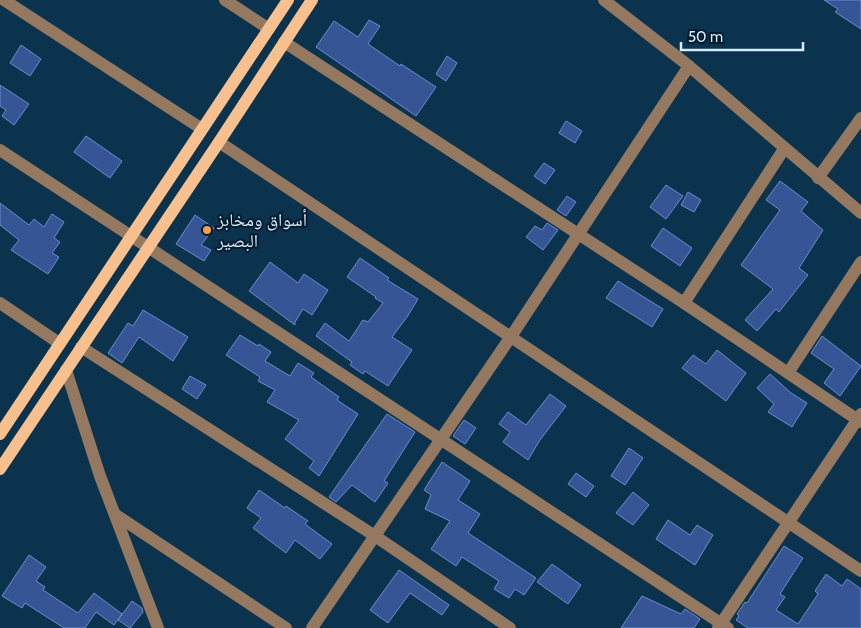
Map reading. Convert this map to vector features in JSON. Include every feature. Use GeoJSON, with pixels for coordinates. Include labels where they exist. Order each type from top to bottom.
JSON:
{"type":"FeatureCollection","features":[{"type":"Feature","properties":{"kind":"main road"},"geometry":{"type":"LineString","coordinates":[[0,434],[288,0]]}},
{"type":"Feature","properties":{"kind":"main road"},"geometry":{"type":"LineString","coordinates":[[0,469],[312,0]]}},
{"type":"Feature","properties":{"kind":"street"},"geometry":{"type":"LineString","coordinates":[[4,0],[202,129]]}},
{"type":"Feature","properties":{"kind":"street"},"geometry":{"type":"LineString","coordinates":[[225,0],[269,29]]}},
{"type":"Feature","properties":{"kind":"street"},"geometry":{"type":"LineString","coordinates":[[604,0],[689,66],[861,213]]}},
{"type":"Feature","properties":{"kind":"street"},"geometry":{"type":"LineString","coordinates":[[0,150],[722,626],[788,522],[860,419],[284,42]]}},
{"type":"Feature","properties":{"kind":"street"},"geometry":{"type":"LineString","coordinates":[[312,628],[510,338],[689,66]]}},
{"type":"Feature","properties":{"kind":"street"},"geometry":{"type":"LineString","coordinates":[[818,178],[861,118]]}},
{"type":"Feature","properties":{"kind":"street"},"geometry":{"type":"LineString","coordinates":[[219,142],[861,571]]}},
{"type":"Feature","properties":{"kind":"street"},"geometry":{"type":"LineString","coordinates":[[684,303],[784,149]]}},
{"type":"Feature","properties":{"kind":"street"},"geometry":{"type":"LineString","coordinates":[[788,373],[861,262]]}},
{"type":"Feature","properties":{"kind":"street"},"geometry":{"type":"LineString","coordinates":[[0,304],[59,343]]}},
{"type":"Feature","properties":{"kind":"street"},"geometry":{"type":"LineString","coordinates":[[81,347],[375,536],[510,628]]}},
{"type":"Feature","properties":{"kind":"street"},"geometry":{"type":"LineString","coordinates":[[66,370],[87,437],[158,628]]}},
{"type":"Feature","properties":{"kind":"street"},"geometry":{"type":"LineString","coordinates":[[116,515],[286,628]]}},
{"type":"Feature","properties":{"kind":"building"},"geometry":{"type":"Polygon","coordinates":[[[824,0],[861,0],[861,29],[835,12],[838,9],[824,0]]]}},
{"type":"Feature","properties":{"kind":"building"},"geometry":{"type":"Polygon","coordinates":[[[369,20],[380,26],[368,44],[436,87],[416,116],[316,47],[334,21],[358,37],[369,20]]]}},
{"type":"Feature","properties":{"kind":"building"},"geometry":{"type":"Polygon","coordinates":[[[21,45],[41,59],[30,76],[10,63],[21,45]]]}},
{"type":"Feature","properties":{"kind":"building"},"geometry":{"type":"Polygon","coordinates":[[[447,56],[457,63],[446,81],[436,74],[447,56]]]}},
{"type":"Feature","properties":{"kind":"building"},"geometry":{"type":"Polygon","coordinates":[[[0,85],[29,104],[14,125],[2,116],[6,110],[0,106],[0,85]]]}},
{"type":"Feature","properties":{"kind":"building"},"geometry":{"type":"Polygon","coordinates":[[[566,121],[582,131],[575,143],[559,133],[566,121]]]}},
{"type":"Feature","properties":{"kind":"building"},"geometry":{"type":"Polygon","coordinates":[[[86,136],[122,161],[110,178],[74,152],[86,136]]]}},
{"type":"Feature","properties":{"kind":"building"},"geometry":{"type":"Polygon","coordinates":[[[544,163],[555,170],[545,184],[534,176],[544,163]]]}},
{"type":"Feature","properties":{"kind":"building"},"geometry":{"type":"Polygon","coordinates":[[[780,181],[808,202],[801,211],[823,230],[799,268],[808,275],[779,312],[776,309],[757,331],[745,320],[773,289],[741,265],[780,210],[766,200],[780,181]]]}},
{"type":"Feature","properties":{"kind":"building"},"geometry":{"type":"Polygon","coordinates":[[[666,185],[683,196],[666,219],[650,207],[666,185]]]}},
{"type":"Feature","properties":{"kind":"building"},"geometry":{"type":"Polygon","coordinates":[[[688,192],[701,200],[694,212],[681,205],[688,192]]]}},
{"type":"Feature","properties":{"kind":"building"},"geometry":{"type":"Polygon","coordinates":[[[567,196],[576,202],[566,216],[557,210],[567,196]]]}},
{"type":"Feature","properties":{"kind":"building"},"geometry":{"type":"Polygon","coordinates":[[[0,203],[29,225],[34,219],[44,227],[52,214],[64,222],[54,238],[60,242],[52,253],[59,257],[48,274],[11,250],[19,240],[0,225],[0,203]]]}},
{"type":"Feature","properties":{"kind":"building"},"geometry":{"type":"Polygon","coordinates":[[[195,215],[214,228],[201,245],[211,250],[204,261],[176,244],[195,215]]]}},
{"type":"Feature","properties":{"kind":"building"},"geometry":{"type":"Polygon","coordinates":[[[547,223],[558,230],[543,250],[526,237],[535,226],[542,230],[547,223]]]}},
{"type":"Feature","properties":{"kind":"building"},"geometry":{"type":"Polygon","coordinates":[[[663,228],[692,248],[680,266],[651,246],[663,228]]]}},
{"type":"Feature","properties":{"kind":"building"},"geometry":{"type":"Polygon","coordinates":[[[360,258],[389,278],[387,280],[418,299],[392,337],[412,350],[388,386],[365,371],[363,374],[350,365],[352,362],[316,336],[325,323],[349,341],[363,320],[368,322],[383,303],[347,277],[360,258]]]}},
{"type":"Feature","properties":{"kind":"building"},"geometry":{"type":"Polygon","coordinates":[[[270,262],[298,283],[304,274],[328,290],[312,315],[303,309],[295,325],[249,291],[270,262]]]}},
{"type":"Feature","properties":{"kind":"building"},"geometry":{"type":"Polygon","coordinates":[[[618,281],[663,309],[652,327],[606,298],[618,281]]]}},
{"type":"Feature","properties":{"kind":"building"},"geometry":{"type":"Polygon","coordinates":[[[143,310],[188,337],[173,361],[139,337],[122,363],[108,353],[128,323],[133,326],[143,310]]]}},
{"type":"Feature","properties":{"kind":"building"},"geometry":{"type":"Polygon","coordinates":[[[240,335],[271,352],[265,361],[290,376],[298,363],[314,373],[311,377],[339,397],[337,400],[358,414],[319,476],[309,468],[314,461],[285,439],[299,420],[267,402],[275,390],[258,381],[260,377],[226,355],[240,335]]]}},
{"type":"Feature","properties":{"kind":"building"},"geometry":{"type":"Polygon","coordinates":[[[822,336],[861,366],[840,396],[824,383],[834,369],[811,353],[822,336]]]}},
{"type":"Feature","properties":{"kind":"building"},"geometry":{"type":"Polygon","coordinates":[[[717,350],[746,373],[726,401],[682,368],[693,355],[706,364],[717,350]]]}},
{"type":"Feature","properties":{"kind":"building"},"geometry":{"type":"Polygon","coordinates":[[[770,374],[791,393],[807,403],[792,427],[768,412],[774,404],[757,388],[770,374]]]}},
{"type":"Feature","properties":{"kind":"building"},"geometry":{"type":"Polygon","coordinates":[[[190,376],[206,385],[197,399],[182,389],[190,376]]]}},
{"type":"Feature","properties":{"kind":"building"},"geometry":{"type":"Polygon","coordinates":[[[550,394],[566,406],[540,440],[528,460],[503,442],[510,432],[499,424],[508,412],[526,425],[550,394]]]}},
{"type":"Feature","properties":{"kind":"building"},"geometry":{"type":"Polygon","coordinates":[[[387,414],[415,432],[384,481],[388,483],[375,502],[352,485],[336,502],[329,497],[387,414]]]}},
{"type":"Feature","properties":{"kind":"building"},"geometry":{"type":"Polygon","coordinates":[[[464,420],[476,428],[465,444],[453,436],[464,420]]]}},
{"type":"Feature","properties":{"kind":"building"},"geometry":{"type":"Polygon","coordinates":[[[629,448],[643,458],[625,485],[611,476],[629,448]]]}},
{"type":"Feature","properties":{"kind":"building"},"geometry":{"type":"Polygon","coordinates":[[[442,462],[470,481],[458,500],[480,514],[468,533],[536,578],[524,595],[515,589],[509,598],[494,589],[499,581],[462,557],[456,566],[431,549],[450,521],[425,509],[431,495],[424,490],[442,462]]]}},
{"type":"Feature","properties":{"kind":"building"},"geometry":{"type":"Polygon","coordinates":[[[576,473],[594,486],[586,497],[568,484],[576,473]]]}},
{"type":"Feature","properties":{"kind":"building"},"geometry":{"type":"Polygon","coordinates":[[[259,490],[308,521],[305,524],[332,544],[320,559],[295,540],[286,553],[253,528],[261,518],[247,508],[259,490]]]}},
{"type":"Feature","properties":{"kind":"building"},"geometry":{"type":"Polygon","coordinates":[[[633,492],[649,505],[633,525],[616,513],[633,492]]]}},
{"type":"Feature","properties":{"kind":"building"},"geometry":{"type":"Polygon","coordinates":[[[668,520],[690,535],[697,525],[713,535],[695,565],[656,539],[668,520]]]}},
{"type":"Feature","properties":{"kind":"building"},"geometry":{"type":"Polygon","coordinates":[[[784,546],[803,558],[780,594],[785,597],[776,610],[798,624],[818,594],[815,591],[826,574],[842,586],[847,579],[861,589],[861,628],[748,628],[736,620],[739,616],[737,614],[745,602],[747,603],[784,546]]]}},
{"type":"Feature","properties":{"kind":"building"},"geometry":{"type":"Polygon","coordinates":[[[29,555],[46,567],[36,581],[45,587],[43,590],[78,613],[94,593],[122,614],[114,625],[96,612],[85,628],[64,628],[25,603],[22,608],[2,596],[29,555]]]}},
{"type":"Feature","properties":{"kind":"building"},"geometry":{"type":"Polygon","coordinates":[[[552,564],[581,585],[568,604],[537,582],[552,564]]]}},
{"type":"Feature","properties":{"kind":"building"},"geometry":{"type":"Polygon","coordinates":[[[399,570],[449,605],[442,615],[410,593],[388,623],[370,610],[399,570]]]}},
{"type":"Feature","properties":{"kind":"building"},"geometry":{"type":"Polygon","coordinates":[[[642,596],[681,614],[685,609],[700,619],[694,628],[621,628],[642,596]]]}},
{"type":"Feature","properties":{"kind":"building"},"geometry":{"type":"Polygon","coordinates":[[[132,601],[142,608],[143,612],[130,628],[118,620],[132,601]]]}},
{"type":"Feature","properties":{"kind":"place","name":"أسواق ومخابز البصير"},"geometry":{"type":"Point","coordinates":[207,230]}}]}
